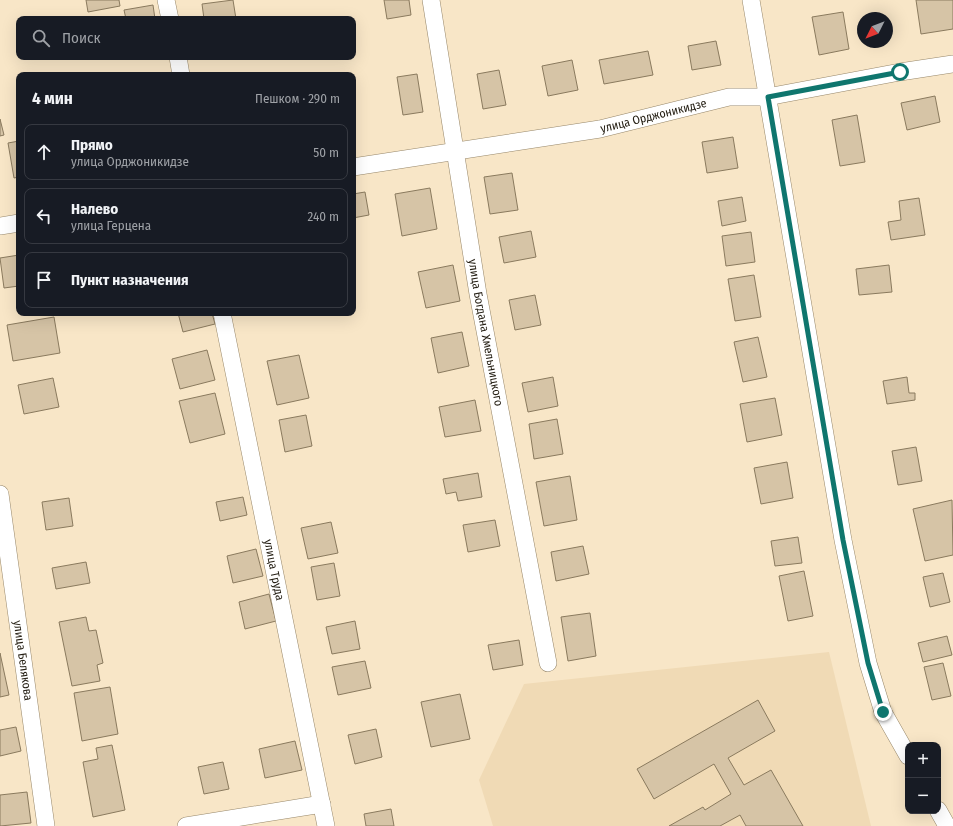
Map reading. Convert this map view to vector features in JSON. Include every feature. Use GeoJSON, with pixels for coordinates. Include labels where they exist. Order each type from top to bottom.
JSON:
{"type":"FeatureCollection","features":[{"type":"Feature","properties":{"kind":"street"},"geometry":{"type":"LineString","coordinates":[[166,0],[169,16]]}},
{"type":"Feature","properties":{"kind":"street","name":"улица Богдана Хмельницкого"},"geometry":{"type":"LineString","coordinates":[[431,0],[478,294],[548,664]]}},
{"type":"Feature","properties":{"kind":"street"},"geometry":{"type":"LineString","coordinates":[[751,0],[843,540],[868,663],[883,712],[905,751]]}},
{"type":"Feature","properties":{"kind":"street"},"geometry":{"type":"LineString","coordinates":[[178,60],[180,72]]}},
{"type":"Feature","properties":{"kind":"street","name":"улица Орджоникидзе"},"geometry":{"type":"LineString","coordinates":[[356,167],[600,129],[729,97],[768,97],[900,72],[953,64]]}},
{"type":"Feature","properties":{"kind":"street"},"geometry":{"type":"LineString","coordinates":[[0,226],[16,223]]}},
{"type":"Feature","properties":{"kind":"street","name":"улица Труда"},"geometry":{"type":"LineString","coordinates":[[223,316],[326,826]]}},
{"type":"Feature","properties":{"kind":"street","name":"улица Белякова"},"geometry":{"type":"LineString","coordinates":[[0,494],[46,826]]}},
{"type":"Feature","properties":{"kind":"street"},"geometry":{"type":"LineString","coordinates":[[186,826],[322,804]]}},
{"type":"Feature","properties":{"kind":"street"},"geometry":{"type":"LineString","coordinates":[[940,814],[947,826]]}},
{"type":"Feature","properties":{"kind":"shaded area"},"geometry":{"type":"Polygon","coordinates":[[[829,652],[871,826],[493,826],[479,780],[524,684],[829,652]]]}},
{"type":"Feature","properties":{"kind":"building"},"geometry":{"type":"Polygon","coordinates":[[[86,0],[119,0],[120,6],[88,12],[86,0]]]}},
{"type":"Feature","properties":{"kind":"building"},"geometry":{"type":"Polygon","coordinates":[[[233,0],[236,16],[204,16],[202,4],[233,0]]]}},
{"type":"Feature","properties":{"kind":"building"},"geometry":{"type":"Polygon","coordinates":[[[384,0],[409,0],[411,15],[387,19],[384,0]]]}},
{"type":"Feature","properties":{"kind":"building"},"geometry":{"type":"Polygon","coordinates":[[[916,0],[953,0],[953,29],[921,34],[916,0]]]}},
{"type":"Feature","properties":{"kind":"building"},"geometry":{"type":"Polygon","coordinates":[[[153,5],[155,16],[125,16],[124,10],[153,5]]]}},
{"type":"Feature","properties":{"kind":"building"},"geometry":{"type":"Polygon","coordinates":[[[843,12],[849,49],[819,55],[812,17],[843,12]]]}},
{"type":"Feature","properties":{"kind":"building"},"geometry":{"type":"Polygon","coordinates":[[[716,41],[721,65],[692,70],[688,46],[716,41]]]}},
{"type":"Feature","properties":{"kind":"building"},"geometry":{"type":"Polygon","coordinates":[[[648,51],[653,75],[604,84],[599,60],[648,51]]]}},
{"type":"Feature","properties":{"kind":"building"},"geometry":{"type":"Polygon","coordinates":[[[572,60],[578,90],[548,96],[542,66],[572,60]]]}},
{"type":"Feature","properties":{"kind":"building"},"geometry":{"type":"Polygon","coordinates":[[[499,70],[506,105],[483,109],[477,74],[499,70]]]}},
{"type":"Feature","properties":{"kind":"building"},"geometry":{"type":"Polygon","coordinates":[[[417,74],[423,112],[403,115],[397,77],[417,74]]]}},
{"type":"Feature","properties":{"kind":"building"},"geometry":{"type":"Polygon","coordinates":[[[935,96],[940,122],[907,130],[901,103],[935,96]]]}},
{"type":"Feature","properties":{"kind":"building"},"geometry":{"type":"Polygon","coordinates":[[[857,115],[865,162],[840,166],[832,120],[857,115]]]}},
{"type":"Feature","properties":{"kind":"building"},"geometry":{"type":"Polygon","coordinates":[[[0,119],[4,135],[0,136],[0,119]]]}},
{"type":"Feature","properties":{"kind":"building"},"geometry":{"type":"Polygon","coordinates":[[[733,137],[738,168],[707,173],[702,142],[733,137]]]}},
{"type":"Feature","properties":{"kind":"building"},"geometry":{"type":"Polygon","coordinates":[[[16,142],[16,178],[14,178],[8,143],[16,142]]]}},
{"type":"Feature","properties":{"kind":"building"},"geometry":{"type":"Polygon","coordinates":[[[512,173],[518,210],[490,214],[484,177],[512,173]]]}},
{"type":"Feature","properties":{"kind":"building"},"geometry":{"type":"Polygon","coordinates":[[[430,188],[437,229],[402,236],[395,194],[430,188]]]}},
{"type":"Feature","properties":{"kind":"building"},"geometry":{"type":"Polygon","coordinates":[[[365,192],[369,215],[356,217],[356,194],[365,192]]]}},
{"type":"Feature","properties":{"kind":"building"},"geometry":{"type":"Polygon","coordinates":[[[742,197],[746,221],[722,226],[718,201],[742,197]]]}},
{"type":"Feature","properties":{"kind":"building"},"geometry":{"type":"Polygon","coordinates":[[[919,198],[925,235],[891,240],[888,222],[901,220],[899,201],[919,198]]]}},
{"type":"Feature","properties":{"kind":"building"},"geometry":{"type":"Polygon","coordinates":[[[531,231],[536,257],[504,263],[499,237],[531,231]]]}},
{"type":"Feature","properties":{"kind":"building"},"geometry":{"type":"Polygon","coordinates":[[[751,232],[755,262],[726,266],[722,236],[751,232]]]}},
{"type":"Feature","properties":{"kind":"building"},"geometry":{"type":"Polygon","coordinates":[[[16,255],[16,286],[4,288],[0,258],[16,255]]]}},
{"type":"Feature","properties":{"kind":"building"},"geometry":{"type":"Polygon","coordinates":[[[453,265],[460,301],[426,308],[418,272],[453,265]]]}},
{"type":"Feature","properties":{"kind":"building"},"geometry":{"type":"Polygon","coordinates":[[[889,265],[892,292],[859,295],[856,269],[889,265]]]}},
{"type":"Feature","properties":{"kind":"building"},"geometry":{"type":"Polygon","coordinates":[[[754,275],[761,317],[735,321],[728,279],[754,275]]]}},
{"type":"Feature","properties":{"kind":"building"},"geometry":{"type":"Polygon","coordinates":[[[535,295],[541,325],[515,330],[509,300],[535,295]]]}},
{"type":"Feature","properties":{"kind":"building"},"geometry":{"type":"Polygon","coordinates":[[[179,316],[213,316],[215,324],[183,332],[179,316]]]}},
{"type":"Feature","properties":{"kind":"building"},"geometry":{"type":"Polygon","coordinates":[[[54,317],[60,353],[13,361],[7,325],[54,317]]]}},
{"type":"Feature","properties":{"kind":"building"},"geometry":{"type":"Polygon","coordinates":[[[462,332],[469,366],[438,373],[431,338],[462,332]]]}},
{"type":"Feature","properties":{"kind":"building"},"geometry":{"type":"Polygon","coordinates":[[[758,337],[767,377],[743,382],[734,342],[758,337]]]}},
{"type":"Feature","properties":{"kind":"building"},"geometry":{"type":"Polygon","coordinates":[[[207,350],[215,380],[180,389],[172,359],[207,350]]]}},
{"type":"Feature","properties":{"kind":"building"},"geometry":{"type":"Polygon","coordinates":[[[299,355],[309,398],[277,405],[267,361],[299,355]]]}},
{"type":"Feature","properties":{"kind":"building"},"geometry":{"type":"Polygon","coordinates":[[[553,377],[558,406],[528,412],[522,383],[553,377]]]}},
{"type":"Feature","properties":{"kind":"building"},"geometry":{"type":"Polygon","coordinates":[[[907,377],[909,393],[915,393],[915,400],[887,404],[883,381],[907,377]]]}},
{"type":"Feature","properties":{"kind":"building"},"geometry":{"type":"Polygon","coordinates":[[[53,378],[59,407],[24,414],[18,385],[53,378]]]}},
{"type":"Feature","properties":{"kind":"building"},"geometry":{"type":"Polygon","coordinates":[[[215,393],[225,434],[190,443],[179,401],[215,393]]]}},
{"type":"Feature","properties":{"kind":"building"},"geometry":{"type":"Polygon","coordinates":[[[775,398],[782,435],[747,442],[740,404],[775,398]]]}},
{"type":"Feature","properties":{"kind":"building"},"geometry":{"type":"Polygon","coordinates":[[[475,400],[481,431],[445,437],[439,407],[475,400]]]}},
{"type":"Feature","properties":{"kind":"building"},"geometry":{"type":"Polygon","coordinates":[[[306,415],[312,446],[285,452],[279,420],[306,415]]]}},
{"type":"Feature","properties":{"kind":"building"},"geometry":{"type":"Polygon","coordinates":[[[557,419],[563,454],[534,459],[529,424],[557,419]]]}},
{"type":"Feature","properties":{"kind":"building"},"geometry":{"type":"Polygon","coordinates":[[[916,447],[922,481],[898,485],[892,451],[916,447]]]}},
{"type":"Feature","properties":{"kind":"building"},"geometry":{"type":"Polygon","coordinates":[[[787,462],[793,498],[761,504],[754,468],[787,462]]]}},
{"type":"Feature","properties":{"kind":"building"},"geometry":{"type":"Polygon","coordinates":[[[478,473],[482,497],[458,501],[456,492],[446,494],[443,479],[478,473]]]}},
{"type":"Feature","properties":{"kind":"building"},"geometry":{"type":"Polygon","coordinates":[[[570,476],[577,520],[544,526],[536,482],[570,476]]]}},
{"type":"Feature","properties":{"kind":"building"},"geometry":{"type":"Polygon","coordinates":[[[243,497],[247,515],[220,521],[216,502],[243,497]]]}},
{"type":"Feature","properties":{"kind":"building"},"geometry":{"type":"Polygon","coordinates":[[[69,498],[73,526],[46,530],[42,502],[69,498]]]}},
{"type":"Feature","properties":{"kind":"building"},"geometry":{"type":"Polygon","coordinates":[[[952,500],[953,555],[925,561],[913,509],[952,500]]]}},
{"type":"Feature","properties":{"kind":"building"},"geometry":{"type":"Polygon","coordinates":[[[495,520],[500,546],[468,552],[463,525],[495,520]]]}},
{"type":"Feature","properties":{"kind":"building"},"geometry":{"type":"Polygon","coordinates":[[[331,522],[338,553],[308,559],[301,528],[331,522]]]}},
{"type":"Feature","properties":{"kind":"building"},"geometry":{"type":"Polygon","coordinates":[[[798,537],[802,563],[775,566],[771,541],[798,537]]]}},
{"type":"Feature","properties":{"kind":"building"},"geometry":{"type":"Polygon","coordinates":[[[583,546],[589,574],[556,581],[551,552],[583,546]]]}},
{"type":"Feature","properties":{"kind":"building"},"geometry":{"type":"Polygon","coordinates":[[[256,549],[263,576],[233,583],[227,556],[256,549]]]}},
{"type":"Feature","properties":{"kind":"building"},"geometry":{"type":"Polygon","coordinates":[[[86,562],[90,583],[56,589],[52,568],[86,562]]]}},
{"type":"Feature","properties":{"kind":"building"},"geometry":{"type":"Polygon","coordinates":[[[334,563],[340,596],[317,600],[311,567],[334,563]]]}},
{"type":"Feature","properties":{"kind":"building"},"geometry":{"type":"Polygon","coordinates":[[[804,571],[813,616],[788,621],[779,576],[804,571]]]}},
{"type":"Feature","properties":{"kind":"building"},"geometry":{"type":"Polygon","coordinates":[[[943,573],[950,602],[930,607],[923,577],[943,573]]]}},
{"type":"Feature","properties":{"kind":"building"},"geometry":{"type":"Polygon","coordinates":[[[269,594],[276,621],[245,629],[239,602],[269,594]]]}},
{"type":"Feature","properties":{"kind":"building"},"geometry":{"type":"Polygon","coordinates":[[[590,613],[596,656],[568,661],[561,617],[590,613]]]}},
{"type":"Feature","properties":{"kind":"building"},"geometry":{"type":"Polygon","coordinates":[[[86,617],[89,631],[96,630],[103,663],[97,665],[100,681],[72,686],[59,622],[86,617]]]}},
{"type":"Feature","properties":{"kind":"building"},"geometry":{"type":"Polygon","coordinates":[[[355,621],[360,649],[332,654],[326,627],[355,621]]]}},
{"type":"Feature","properties":{"kind":"building"},"geometry":{"type":"Polygon","coordinates":[[[947,636],[952,655],[923,662],[918,643],[947,636]]]}},
{"type":"Feature","properties":{"kind":"building"},"geometry":{"type":"Polygon","coordinates":[[[519,640],[523,665],[493,670],[488,645],[519,640]]]}},
{"type":"Feature","properties":{"kind":"building"},"geometry":{"type":"Polygon","coordinates":[[[0,653],[9,695],[0,697],[0,653]]]}},
{"type":"Feature","properties":{"kind":"building"},"geometry":{"type":"Polygon","coordinates":[[[365,661],[371,688],[338,695],[332,667],[365,661]]]}},
{"type":"Feature","properties":{"kind":"building"},"geometry":{"type":"Polygon","coordinates":[[[943,663],[951,696],[932,700],[924,667],[943,663]]]}},
{"type":"Feature","properties":{"kind":"building"},"geometry":{"type":"Polygon","coordinates":[[[110,687],[118,734],[82,741],[74,693],[110,687]]]}},
{"type":"Feature","properties":{"kind":"building"},"geometry":{"type":"Polygon","coordinates":[[[460,694],[470,739],[431,747],[421,702],[460,694]]]}},
{"type":"Feature","properties":{"kind":"building"},"geometry":{"type":"Polygon","coordinates":[[[758,700],[775,731],[728,758],[744,785],[771,770],[803,826],[746,826],[740,815],[720,826],[669,826],[703,807],[705,810],[731,794],[714,764],[654,799],[637,769],[758,700]]]}},
{"type":"Feature","properties":{"kind":"building"},"geometry":{"type":"Polygon","coordinates":[[[16,727],[21,751],[0,756],[0,730],[16,727]]]}},
{"type":"Feature","properties":{"kind":"building"},"geometry":{"type":"Polygon","coordinates":[[[376,729],[382,757],[355,764],[348,735],[376,729]]]}},
{"type":"Feature","properties":{"kind":"building"},"geometry":{"type":"Polygon","coordinates":[[[295,741],[302,770],[265,778],[259,749],[295,741]]]}},
{"type":"Feature","properties":{"kind":"building"},"geometry":{"type":"Polygon","coordinates":[[[112,745],[125,810],[93,817],[83,762],[98,759],[96,748],[112,745]]]}},
{"type":"Feature","properties":{"kind":"building"},"geometry":{"type":"Polygon","coordinates":[[[223,762],[229,789],[204,794],[198,767],[223,762]]]}},
{"type":"Feature","properties":{"kind":"building"},"geometry":{"type":"Polygon","coordinates":[[[27,792],[31,823],[0,826],[0,795],[27,792]]]}},
{"type":"Feature","properties":{"kind":"building"},"geometry":{"type":"Polygon","coordinates":[[[391,809],[394,826],[366,826],[364,814],[391,809]]]}},
{"type":"Feature","properties":{"kind":"route"},"geometry":{"type":"LineString","coordinates":[[883,712],[868,663],[843,540],[768,97],[900,72]]}}]}
